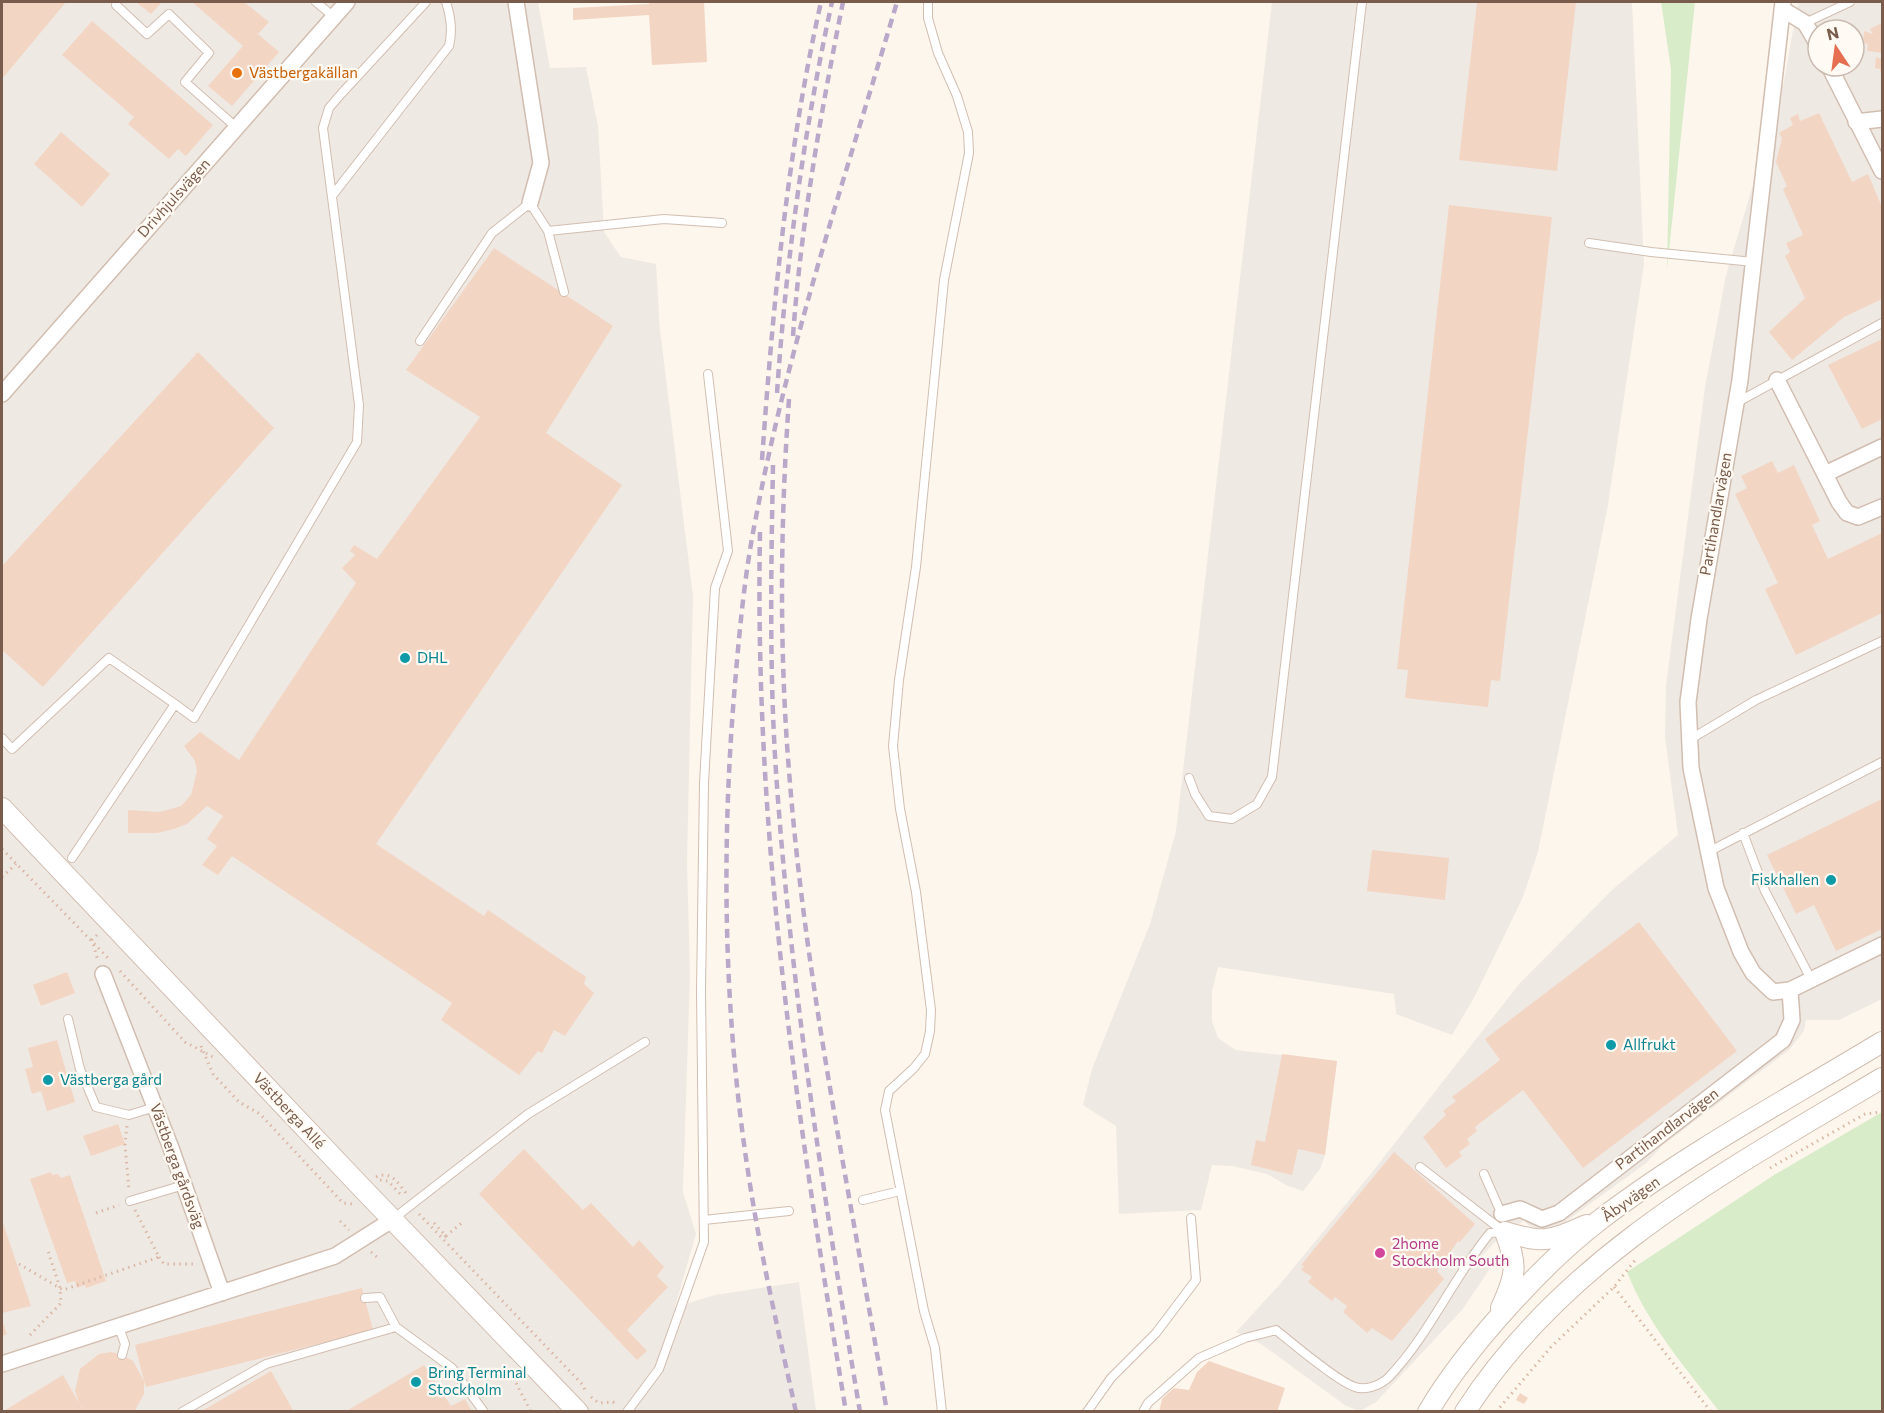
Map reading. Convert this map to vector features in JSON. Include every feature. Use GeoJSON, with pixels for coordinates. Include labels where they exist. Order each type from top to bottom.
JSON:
{"type":"FeatureCollection","features":[{"type":"Feature","properties":{"kind":"street","name":"Drivhjulsvägen"},"geometry":{"type":"LineString","coordinates":[[2,394],[347,2]]}},
{"type":"Feature","properties":{"kind":"street"},"geometry":{"type":"LineString","coordinates":[[516,2],[541,163],[530,203]]}},
{"type":"Feature","properties":{"kind":"street"},"geometry":{"type":"LineString","coordinates":[[1783,5],[1805,22]]}},
{"type":"Feature","properties":{"kind":"street","name":"Partihandlarvägen"},"geometry":{"type":"LineString","coordinates":[[1503,1223],[1520,1209],[1542,1219],[1558,1214],[1783,1040],[1792,1020],[1790,990],[1773,992],[1753,973],[1741,952],[1716,888],[1693,782],[1688,741],[1688,702],[1699,619],[1736,403],[1755,262],[1783,5]]}},
{"type":"Feature","properties":{"kind":"street"},"geometry":{"type":"LineString","coordinates":[[1836,78],[1882,171]]}},
{"type":"Feature","properties":{"kind":"street"},"geometry":{"type":"LineString","coordinates":[[1856,122],[1882,119]]}},
{"type":"Feature","properties":{"kind":"street"},"geometry":{"type":"LineString","coordinates":[[1777,380],[1847,513],[1858,517],[1882,507]]}},
{"type":"Feature","properties":{"kind":"street"},"geometry":{"type":"LineString","coordinates":[[1825,474],[1882,447]]}},
{"type":"Feature","properties":{"kind":"street","name":"Västberga Allé"},"geometry":{"type":"LineString","coordinates":[[2,808],[392,1220],[578,1412]]}},
{"type":"Feature","properties":{"kind":"street"},"geometry":{"type":"LineString","coordinates":[[1790,990],[1882,945]]}},
{"type":"Feature","properties":{"kind":"street","name":"Västberga gårdsväg"},"geometry":{"type":"LineString","coordinates":[[103,974],[155,1107],[222,1293]]}},
{"type":"Feature","properties":{"kind":"street","name":"Åbyvägen"},"geometry":{"type":"LineString","coordinates":[[1428,1412],[1493,1326],[1549,1267],[1600,1220],[1708,1148],[1882,1042]]}},
{"type":"Feature","properties":{"kind":"street","name":"Åbyvägen"},"geometry":{"type":"LineString","coordinates":[[1465,1412],[1500,1363],[1547,1311],[1622,1243],[1678,1203],[1882,1078]]}},
{"type":"Feature","properties":{"kind":"street"},"geometry":{"type":"LineString","coordinates":[[2,1364],[335,1256],[392,1220]]}},
{"type":"Feature","properties":{"kind":"street"},"geometry":{"type":"LineString","coordinates":[[1503,1223],[1533,1241],[1545,1241],[1600,1220]]}},
{"type":"Feature","properties":{"kind":"street"},"geometry":{"type":"LineString","coordinates":[[1493,1326],[1515,1272],[1512,1251],[1503,1223]]}},
{"type":"Feature","properties":{"kind":"lane"},"geometry":{"type":"LineString","coordinates":[[316,2],[334,16]]}},
{"type":"Feature","properties":{"kind":"lane"},"geometry":{"type":"LineString","coordinates":[[2,738],[12,749],[109,658],[194,718],[357,442],[359,405],[323,128],[329,108],[426,2]]}},
{"type":"Feature","properties":{"kind":"lane"},"geometry":{"type":"LineString","coordinates":[[332,196],[448,46],[452,33],[451,17],[446,2]]}},
{"type":"Feature","properties":{"kind":"lane"},"geometry":{"type":"LineString","coordinates":[[928,2],[928,18],[938,53],[957,96],[968,132],[969,153],[944,280],[916,567],[899,680],[893,746],[931,1010],[925,1054],[914,1068],[889,1091],[885,1101],[924,1311],[935,1348],[942,1412]]}},
{"type":"Feature","properties":{"kind":"lane"},"geometry":{"type":"LineString","coordinates":[[1189,778],[1194,794],[1209,816],[1232,819],[1257,804],[1272,777],[1362,2]]}},
{"type":"Feature","properties":{"kind":"lane"},"geometry":{"type":"LineString","coordinates":[[1805,22],[1850,2]]}},
{"type":"Feature","properties":{"kind":"lane"},"geometry":{"type":"LineString","coordinates":[[116,5],[147,34],[169,14],[209,52],[185,82],[237,128]]}},
{"type":"Feature","properties":{"kind":"lane"},"geometry":{"type":"LineString","coordinates":[[420,341],[492,233],[530,203],[548,231],[564,292]]}},
{"type":"Feature","properties":{"kind":"lane"},"geometry":{"type":"LineString","coordinates":[[548,231],[664,219],[722,223]]}},
{"type":"Feature","properties":{"kind":"lane"},"geometry":{"type":"LineString","coordinates":[[1588,243],[1651,252],[1755,262]]}},
{"type":"Feature","properties":{"kind":"lane"},"geometry":{"type":"LineString","coordinates":[[1736,403],[1882,323]]}},
{"type":"Feature","properties":{"kind":"lane"},"geometry":{"type":"LineString","coordinates":[[627,1412],[659,1369],[704,1242],[700,992],[704,783],[715,588],[728,551],[708,374]]}},
{"type":"Feature","properties":{"kind":"lane"},"geometry":{"type":"LineString","coordinates":[[1688,741],[1756,700],[1882,641]]}},
{"type":"Feature","properties":{"kind":"lane"},"geometry":{"type":"LineString","coordinates":[[72,858],[175,704]]}},
{"type":"Feature","properties":{"kind":"lane"},"geometry":{"type":"LineString","coordinates":[[1708,852],[1882,762]]}},
{"type":"Feature","properties":{"kind":"lane"},"geometry":{"type":"LineString","coordinates":[[1743,833],[1765,891],[1812,981]]}},
{"type":"Feature","properties":{"kind":"lane"},"geometry":{"type":"LineString","coordinates":[[68,1019],[80,1069],[96,1107],[129,1115],[155,1107]]}},
{"type":"Feature","properties":{"kind":"lane"},"geometry":{"type":"LineString","coordinates":[[392,1220],[528,1114],[645,1042]]}},
{"type":"Feature","properties":{"kind":"lane"},"geometry":{"type":"LineString","coordinates":[[1420,1167],[1503,1223]]}},
{"type":"Feature","properties":{"kind":"lane"},"geometry":{"type":"LineString","coordinates":[[1484,1174],[1503,1223]]}},
{"type":"Feature","properties":{"kind":"lane"},"geometry":{"type":"LineString","coordinates":[[130,1201],[184,1185]]}},
{"type":"Feature","properties":{"kind":"lane"},"geometry":{"type":"LineString","coordinates":[[863,1200],[900,1191]]}},
{"type":"Feature","properties":{"kind":"lane"},"geometry":{"type":"LineString","coordinates":[[704,1220],[789,1211]]}},
{"type":"Feature","properties":{"kind":"lane"},"geometry":{"type":"LineString","coordinates":[[1087,1412],[1111,1378],[1156,1333],[1196,1280],[1191,1218]]}},
{"type":"Feature","properties":{"kind":"lane"},"geometry":{"type":"LineString","coordinates":[[1143,1412],[1148,1403],[1199,1358],[1245,1338],[1276,1330],[1355,1388],[1373,1387],[1388,1378],[1418,1339],[1475,1252],[1490,1233],[1503,1223]]}},
{"type":"Feature","properties":{"kind":"lane"},"geometry":{"type":"LineString","coordinates":[[365,1298],[380,1297],[396,1327],[452,1368],[484,1412]]}},
{"type":"Feature","properties":{"kind":"lane"},"geometry":{"type":"LineString","coordinates":[[118,1325],[125,1344],[122,1355]]}},
{"type":"Feature","properties":{"kind":"lane"},"geometry":{"type":"LineString","coordinates":[[182,1412],[266,1364],[396,1327]]}},
{"type":"Feature","properties":{"kind":"path"},"geometry":{"type":"LineString","coordinates":[[2,877],[16,864]]}},
{"type":"Feature","properties":{"kind":"path"},"geometry":{"type":"LineString","coordinates":[[103,974],[92,947],[92,940],[98,934],[105,942]]}},
{"type":"Feature","properties":{"kind":"path"},"geometry":{"type":"LineString","coordinates":[[197,1041],[213,1074],[239,1102],[260,1114],[343,1203],[354,1204]]}},
{"type":"Feature","properties":{"kind":"path"},"geometry":{"type":"LineString","coordinates":[[1764,1171],[1865,1114],[1882,1112]]}},
{"type":"Feature","properties":{"kind":"path"},"geometry":{"type":"LineString","coordinates":[[129,1115],[126,1144],[130,1201],[159,1257],[164,1264],[212,1263]]}},
{"type":"Feature","properties":{"kind":"path"},"geometry":{"type":"LineString","coordinates":[[403,1197],[388,1181],[378,1179],[383,1174],[391,1176],[406,1193]]}},
{"type":"Feature","properties":{"kind":"path"},"geometry":{"type":"LineString","coordinates":[[96,1213],[130,1201]]}},
{"type":"Feature","properties":{"kind":"path"},"geometry":{"type":"LineString","coordinates":[[446,1236],[464,1221]]}},
{"type":"Feature","properties":{"kind":"path"},"geometry":{"type":"LineString","coordinates":[[432,1228],[582,1384],[593,1400],[605,1404],[613,1402],[622,1412]]}},
{"type":"Feature","properties":{"kind":"path"},"geometry":{"type":"LineString","coordinates":[[30,1335],[61,1303],[60,1288],[47,1248]]}},
{"type":"Feature","properties":{"kind":"path"},"geometry":{"type":"LineString","coordinates":[[1496,1412],[1551,1347],[1614,1287],[1640,1255]]}},
{"type":"Feature","properties":{"kind":"path"},"geometry":{"type":"LineString","coordinates":[[19,1264],[63,1290],[159,1257]]}},
{"type":"Feature","properties":{"kind":"path"},"geometry":{"type":"LineString","coordinates":[[1614,1287],[1711,1412]]}},
{"type":"Feature","properties":{"kind":"path"},"geometry":{"type":"LineString","coordinates":[[516,1383],[531,1412]]}},
{"type":"Feature","properties":{"kind":"shaded area"},"geometry":{"type":"Polygon","coordinates":[[[2,2],[538,2],[550,68],[586,67],[598,126],[604,232],[621,257],[656,264],[660,330],[693,596],[687,862],[690,975],[683,1192],[696,1234],[675,1307],[715,1295],[799,1282],[816,1411],[2,1412],[2,2]]]}},
{"type":"Feature","properties":{"kind":"shaded area"},"geometry":{"type":"Polygon","coordinates":[[[1272,2],[1632,2],[1644,264],[1608,505],[1538,852],[1523,897],[1475,996],[1452,1035],[1396,1014],[1394,994],[1218,967],[1212,991],[1212,1021],[1218,1038],[1236,1050],[1337,1061],[1325,1155],[1320,1169],[1303,1191],[1288,1186],[1267,1174],[1232,1166],[1212,1165],[1201,1210],[1119,1214],[1116,1126],[1083,1105],[1092,1069],[1150,924],[1176,831],[1272,2]]]}},
{"type":"Feature","properties":{"kind":"shaded area"},"geometry":{"type":"Polygon","coordinates":[[[1798,2],[1882,2],[1882,999],[1839,1020],[1806,1020],[1804,1031],[1789,1050],[1663,1145],[1645,1164],[1565,1222],[1549,1229],[1536,1228],[1528,1225],[1524,1220],[1494,1243],[1481,1257],[1491,1267],[1462,1310],[1376,1402],[1360,1411],[1346,1406],[1261,1344],[1236,1332],[1281,1283],[1373,1171],[1519,984],[1613,889],[1678,835],[1665,737],[1666,685],[1705,387],[1726,275],[1784,81],[1798,2]]]}},
{"type":"Feature","properties":{"kind":"green space"},"geometry":{"type":"Polygon","coordinates":[[[1661,2],[1695,2],[1667,270],[1671,69],[1661,2]]]}},
{"type":"Feature","properties":{"kind":"green space"},"geometry":{"type":"Polygon","coordinates":[[[1882,1112],[1882,1411],[1719,1411],[1656,1328],[1627,1272],[1774,1175],[1882,1112]]]}},
{"type":"Feature","properties":{"kind":"building"},"geometry":{"type":"Polygon","coordinates":[[[2,2],[66,2],[2,79],[2,2]]]}},
{"type":"Feature","properties":{"kind":"building"},"geometry":{"type":"Polygon","coordinates":[[[136,2],[162,2],[151,14],[136,2]]]}},
{"type":"Feature","properties":{"kind":"building"},"geometry":{"type":"Polygon","coordinates":[[[192,2],[244,2],[269,22],[258,34],[279,52],[232,106],[208,86],[243,46],[192,2]]]}},
{"type":"Feature","properties":{"kind":"building"},"geometry":{"type":"Polygon","coordinates":[[[649,2],[704,2],[707,62],[652,65],[649,15],[573,20],[573,8],[649,4],[649,2]]]}},
{"type":"Feature","properties":{"kind":"building"},"geometry":{"type":"Polygon","coordinates":[[[1477,2],[1576,2],[1557,171],[1459,160],[1477,2]]]}},
{"type":"Feature","properties":{"kind":"building"},"geometry":{"type":"Polygon","coordinates":[[[92,21],[213,125],[186,156],[178,149],[169,159],[128,124],[134,117],[62,55],[92,21]]]}},
{"type":"Feature","properties":{"kind":"building"},"geometry":{"type":"Polygon","coordinates":[[[1882,23],[1882,53],[1867,51],[1866,32],[1873,34],[1870,29],[1882,23]]]}},
{"type":"Feature","properties":{"kind":"building"},"geometry":{"type":"Polygon","coordinates":[[[1876,57],[1882,59],[1882,78],[1880,69],[1875,68],[1876,57]]]}},
{"type":"Feature","properties":{"kind":"building"},"geometry":{"type":"Polygon","coordinates":[[[1819,113],[1852,182],[1868,174],[1882,207],[1882,299],[1844,317],[1792,360],[1769,332],[1805,298],[1785,256],[1790,252],[1786,243],[1803,235],[1783,189],[1787,186],[1776,162],[1782,138],[1779,133],[1793,125],[1790,118],[1798,114],[1800,121],[1819,113]]]}},
{"type":"Feature","properties":{"kind":"building"},"geometry":{"type":"Polygon","coordinates":[[[61,132],[110,174],[82,207],[34,164],[61,132]]]}},
{"type":"Feature","properties":{"kind":"building"},"geometry":{"type":"Polygon","coordinates":[[[1449,205],[1552,217],[1500,681],[1491,680],[1488,707],[1405,698],[1408,670],[1397,669],[1449,205]]]}},
{"type":"Feature","properties":{"kind":"building","name":"DHL"},"geometry":{"type":"Polygon","coordinates":[[[494,248],[613,326],[546,433],[622,485],[376,844],[484,916],[488,910],[586,977],[584,984],[594,993],[565,1036],[554,1030],[542,1053],[538,1051],[519,1075],[441,1020],[452,1003],[232,856],[218,875],[202,865],[217,846],[207,839],[223,816],[207,806],[187,824],[174,829],[157,833],[128,833],[128,810],[159,812],[181,806],[191,795],[197,771],[195,761],[184,746],[200,732],[239,760],[356,583],[342,568],[355,555],[350,551],[354,545],[377,559],[480,417],[406,370],[494,248]]]}},
{"type":"Feature","properties":{"kind":"building"},"geometry":{"type":"Polygon","coordinates":[[[1882,339],[1882,419],[1862,429],[1828,365],[1882,339]]]}},
{"type":"Feature","properties":{"kind":"building"},"geometry":{"type":"Polygon","coordinates":[[[198,352],[274,428],[43,687],[2,650],[2,566],[198,352]]]}},
{"type":"Feature","properties":{"kind":"building"},"geometry":{"type":"Polygon","coordinates":[[[1772,461],[1778,473],[1794,465],[1820,521],[1812,525],[1828,559],[1882,533],[1882,613],[1796,655],[1765,589],[1778,583],[1735,494],[1747,488],[1741,476],[1772,461]]]}},
{"type":"Feature","properties":{"kind":"building","name":"Fiskhallen"},"geometry":{"type":"Polygon","coordinates":[[[1882,799],[1882,929],[1836,951],[1814,905],[1796,914],[1767,855],[1882,799]]]}},
{"type":"Feature","properties":{"kind":"building"},"geometry":{"type":"Polygon","coordinates":[[[1372,850],[1449,858],[1445,900],[1367,891],[1372,850]]]}},
{"type":"Feature","properties":{"kind":"building","name":"Allfrukt"},"geometry":{"type":"Polygon","coordinates":[[[1639,922],[1737,1051],[1583,1168],[1523,1090],[1475,1127],[1477,1131],[1467,1139],[1470,1144],[1459,1152],[1462,1156],[1446,1168],[1423,1137],[1446,1115],[1443,1111],[1456,1101],[1452,1097],[1500,1060],[1485,1039],[1639,922]]]}},
{"type":"Feature","properties":{"kind":"building"},"geometry":{"type":"Polygon","coordinates":[[[67,972],[75,993],[41,1006],[33,985],[67,972]]]}},
{"type":"Feature","properties":{"kind":"building","name":"Västberga gård"},"geometry":{"type":"Polygon","coordinates":[[[57,1040],[75,1102],[47,1111],[41,1091],[32,1094],[25,1069],[33,1067],[28,1048],[57,1040]]]}},
{"type":"Feature","properties":{"kind":"building"},"geometry":{"type":"Polygon","coordinates":[[[1282,1054],[1337,1061],[1325,1155],[1298,1149],[1292,1175],[1251,1165],[1256,1140],[1265,1142],[1282,1054]]]}},
{"type":"Feature","properties":{"kind":"building"},"geometry":{"type":"Polygon","coordinates":[[[118,1124],[125,1144],[91,1156],[83,1136],[118,1124]]]}},
{"type":"Feature","properties":{"kind":"building"},"geometry":{"type":"Polygon","coordinates":[[[524,1149],[583,1210],[591,1203],[633,1247],[639,1240],[664,1267],[657,1276],[668,1287],[627,1330],[647,1351],[637,1360],[479,1194],[524,1149]]]}},
{"type":"Feature","properties":{"kind":"building","name":"2home Stockholm South"},"geometry":{"type":"Polygon","coordinates":[[[1394,1152],[1475,1224],[1460,1242],[1458,1241],[1437,1271],[1444,1279],[1392,1341],[1372,1328],[1367,1333],[1343,1312],[1347,1306],[1335,1297],[1332,1301],[1308,1282],[1312,1277],[1301,1270],[1304,1266],[1301,1265],[1394,1152]]]}},
{"type":"Feature","properties":{"kind":"building"},"geometry":{"type":"Polygon","coordinates":[[[51,1172],[52,1175],[58,1174],[61,1178],[70,1175],[106,1281],[86,1288],[85,1285],[77,1288],[75,1281],[67,1283],[30,1179],[51,1172]]]}},
{"type":"Feature","properties":{"kind":"building"},"geometry":{"type":"Polygon","coordinates":[[[2,1220],[31,1306],[2,1313],[2,1220]]]}},
{"type":"Feature","properties":{"kind":"building"},"geometry":{"type":"Polygon","coordinates":[[[362,1288],[373,1330],[146,1387],[135,1345],[362,1288]]]}},
{"type":"Feature","properties":{"kind":"building"},"geometry":{"type":"Polygon","coordinates":[[[2,1320],[7,1334],[2,1336],[2,1320]]]}},
{"type":"Feature","properties":{"kind":"building"},"geometry":{"type":"Polygon","coordinates":[[[111,1352],[133,1361],[144,1381],[144,1394],[134,1412],[85,1412],[80,1404],[84,1412],[2,1412],[63,1375],[79,1403],[75,1391],[80,1369],[99,1354],[111,1352]]]}},
{"type":"Feature","properties":{"kind":"building"},"geometry":{"type":"Polygon","coordinates":[[[1209,1361],[1285,1388],[1277,1412],[1159,1412],[1162,1399],[1174,1388],[1189,1390],[1197,1372],[1209,1361]]]}},
{"type":"Feature","properties":{"kind":"building","name":"Bring Terminal Stockholm"},"geometry":{"type":"Polygon","coordinates":[[[424,1365],[451,1406],[465,1399],[472,1412],[345,1412],[424,1365]]]}},
{"type":"Feature","properties":{"kind":"building"},"geometry":{"type":"Polygon","coordinates":[[[271,1371],[294,1412],[200,1412],[271,1371]]]}},
{"type":"Feature","properties":{"kind":"building"},"geometry":{"type":"Polygon","coordinates":[[[1520,1393],[1528,1398],[1524,1404],[1516,1400],[1520,1393]]]}},
{"type":"Feature","properties":{"kind":"railway"},"geometry":{"type":"LineString","coordinates":[[762,460],[771,345],[790,173],[821,2]]}},
{"type":"Feature","properties":{"kind":"railway"},"geometry":{"type":"LineString","coordinates":[[777,393],[785,295],[797,196],[832,2]]}},
{"type":"Feature","properties":{"kind":"railway"},"geometry":{"type":"LineString","coordinates":[[793,336],[801,252],[813,168],[843,2]]}},
{"type":"Feature","properties":{"kind":"railway"},"geometry":{"type":"LineString","coordinates":[[796,1412],[754,1208],[734,1058],[726,877],[734,696],[748,561],[769,452],[820,258],[897,2]]}},
{"type":"Feature","properties":{"kind":"railway"},"geometry":{"type":"LineString","coordinates":[[789,399],[782,543],[782,639],[790,783],[807,941],[819,1020],[887,1412]]}},
{"type":"Feature","properties":{"kind":"railway"},"geometry":{"type":"LineString","coordinates":[[773,465],[772,666],[783,865],[811,1100],[860,1412]]}},
{"type":"Feature","properties":{"kind":"railway"},"geometry":{"type":"LineString","coordinates":[[760,532],[760,644],[764,755],[782,974],[811,1192],[846,1412]]}},
{"type":"Feature","properties":{"kind":"place","name":"Västbergakällan"},"geometry":{"type":"Point","coordinates":[237,73]}},
{"type":"Feature","properties":{"kind":"place","name":"DHL"},"geometry":{"type":"Point","coordinates":[405,658]}},
{"type":"Feature","properties":{"kind":"place","name":"Fiskhallen"},"geometry":{"type":"Point","coordinates":[1831,880]}},
{"type":"Feature","properties":{"kind":"place","name":"Allfrukt"},"geometry":{"type":"Point","coordinates":[1611,1045]}},
{"type":"Feature","properties":{"kind":"place","name":"Västberga gård"},"geometry":{"type":"Point","coordinates":[48,1080]}},
{"type":"Feature","properties":{"kind":"place","name":"2home Stockholm South"},"geometry":{"type":"Point","coordinates":[1380,1253]}},
{"type":"Feature","properties":{"kind":"place","name":"Bring Terminal Stockholm"},"geometry":{"type":"Point","coordinates":[416,1382]}}]}
